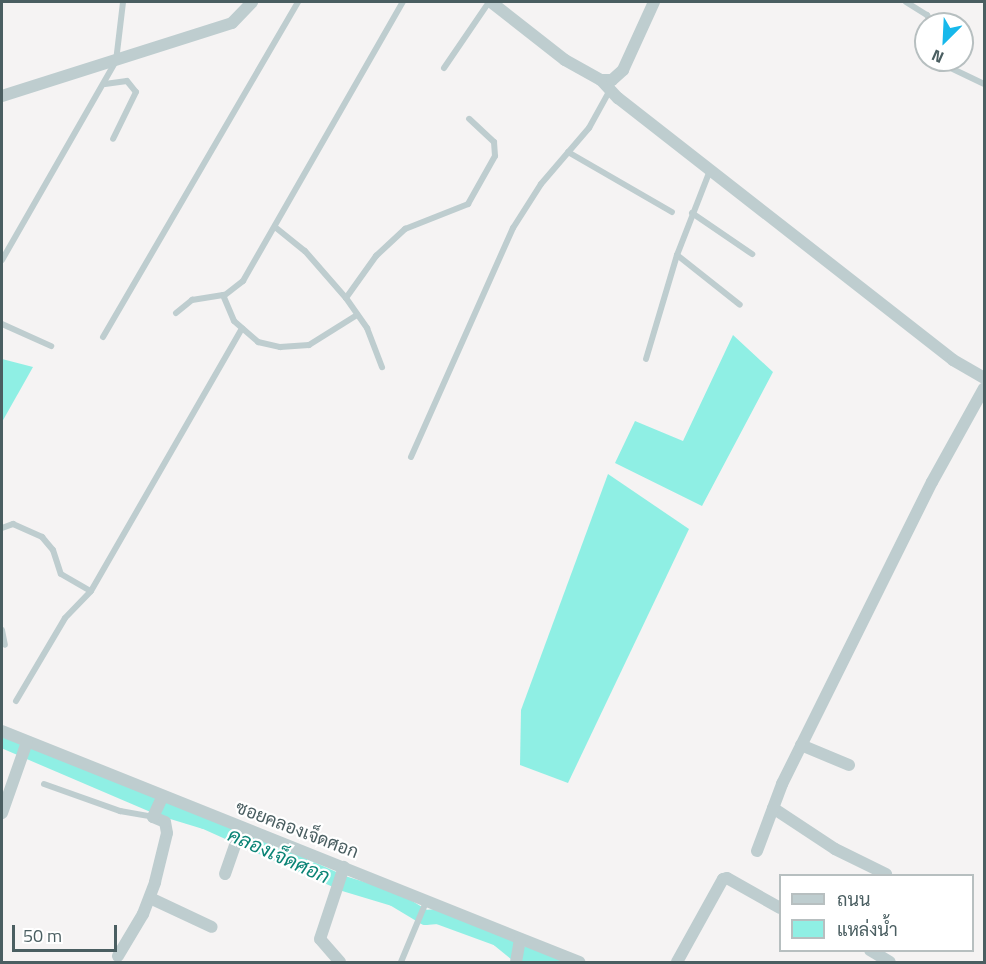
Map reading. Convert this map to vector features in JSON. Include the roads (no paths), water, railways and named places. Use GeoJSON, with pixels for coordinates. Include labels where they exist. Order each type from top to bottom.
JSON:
{"type":"FeatureCollection","features":[{"type":"Feature","properties":{"kind":"street"},"geometry":{"type":"LineString","coordinates":[[2,96],[232,23],[252,2]]}},
{"type":"Feature","properties":{"kind":"street"},"geometry":{"type":"LineString","coordinates":[[490,2],[573,65],[601,80],[610,90],[953,360],[984,378]]}},
{"type":"Feature","properties":{"kind":"street"},"geometry":{"type":"LineString","coordinates":[[601,80],[612,80],[623,70],[654,2]]}},
{"type":"Feature","properties":{"kind":"street"},"geometry":{"type":"LineString","coordinates":[[757,852],[773,808],[801,746],[932,482],[980,410],[984,388]]}},
{"type":"Feature","properties":{"kind":"street","name":"ซอยคลองเจ็ดศอก"},"geometry":{"type":"LineString","coordinates":[[2,731],[425,905],[520,943],[579,963]]}},
{"type":"Feature","properties":{"kind":"street"},"geometry":{"type":"LineString","coordinates":[[2,813],[5,794],[27,742]]}},
{"type":"Feature","properties":{"kind":"street"},"geometry":{"type":"LineString","coordinates":[[801,746],[849,765]]}},
{"type":"Feature","properties":{"kind":"street"},"geometry":{"type":"LineString","coordinates":[[118,956],[150,898],[166,833],[165,822],[154,815],[162,798]]}},
{"type":"Feature","properties":{"kind":"street"},"geometry":{"type":"LineString","coordinates":[[773,808],[836,849],[886,874]]}},
{"type":"Feature","properties":{"kind":"street"},"geometry":{"type":"LineString","coordinates":[[225,874],[241,828]]}},
{"type":"Feature","properties":{"kind":"street"},"geometry":{"type":"LineString","coordinates":[[340,963],[321,939],[343,872]]}},
{"type":"Feature","properties":{"kind":"street"},"geometry":{"type":"LineString","coordinates":[[677,963],[723,879],[727,878],[779,907]]}},
{"type":"Feature","properties":{"kind":"street"},"geometry":{"type":"LineString","coordinates":[[150,898],[212,927]]}},
{"type":"Feature","properties":{"kind":"street"},"geometry":{"type":"LineString","coordinates":[[516,963],[520,943]]}},
{"type":"Feature","properties":{"kind":"street"},"geometry":{"type":"LineString","coordinates":[[872,952],[890,963]]}},
{"type":"Feature","properties":{"kind":"lane"},"geometry":{"type":"LineString","coordinates":[[2,260],[49,172],[105,84],[116,61],[123,2]]}},
{"type":"Feature","properties":{"kind":"lane"},"geometry":{"type":"LineString","coordinates":[[103,337],[298,2]]}},
{"type":"Feature","properties":{"kind":"lane"},"geometry":{"type":"LineString","coordinates":[[177,313],[192,300],[223,295],[243,281],[403,2]]}},
{"type":"Feature","properties":{"kind":"lane"},"geometry":{"type":"LineString","coordinates":[[444,68],[490,2]]}},
{"type":"Feature","properties":{"kind":"lane"},"geometry":{"type":"LineString","coordinates":[[906,2],[922,12]]}},
{"type":"Feature","properties":{"kind":"lane"},"geometry":{"type":"LineString","coordinates":[[959,72],[984,84]]}},
{"type":"Feature","properties":{"kind":"lane"},"geometry":{"type":"LineString","coordinates":[[105,84],[127,81],[136,92],[113,139]]}},
{"type":"Feature","properties":{"kind":"lane"},"geometry":{"type":"LineString","coordinates":[[411,457],[513,228],[541,184],[589,128],[610,90]]}},
{"type":"Feature","properties":{"kind":"lane"},"geometry":{"type":"LineString","coordinates":[[346,298],[376,256],[405,229],[468,204],[495,156],[494,142],[469,119]]}},
{"type":"Feature","properties":{"kind":"lane"},"geometry":{"type":"LineString","coordinates":[[568,152],[672,212]]}},
{"type":"Feature","properties":{"kind":"lane"},"geometry":{"type":"LineString","coordinates":[[646,359],[677,255],[711,168]]}},
{"type":"Feature","properties":{"kind":"lane"},"geometry":{"type":"LineString","coordinates":[[692,213],[752,254]]}},
{"type":"Feature","properties":{"kind":"lane"},"geometry":{"type":"LineString","coordinates":[[274,227],[305,250],[346,298],[357,315],[382,367]]}},
{"type":"Feature","properties":{"kind":"lane"},"geometry":{"type":"LineString","coordinates":[[677,255],[740,305]]}},
{"type":"Feature","properties":{"kind":"lane"},"geometry":{"type":"LineString","coordinates":[[223,295],[234,321],[258,342],[280,347],[309,345],[357,315]]}},
{"type":"Feature","properties":{"kind":"lane"},"geometry":{"type":"LineString","coordinates":[[2,324],[51,346]]}},
{"type":"Feature","properties":{"kind":"lane"},"geometry":{"type":"LineString","coordinates":[[16,701],[65,618],[91,591],[242,328]]}},
{"type":"Feature","properties":{"kind":"lane"},"geometry":{"type":"LineString","coordinates":[[2,528],[13,524],[42,537],[53,550],[61,574],[91,591]]}},
{"type":"Feature","properties":{"kind":"lane"},"geometry":{"type":"LineString","coordinates":[[2,630],[5,645]]}},
{"type":"Feature","properties":{"kind":"lane"},"geometry":{"type":"LineString","coordinates":[[44,784],[120,812],[154,815]]}},
{"type":"Feature","properties":{"kind":"lane"},"geometry":{"type":"LineString","coordinates":[[401,963],[412,930],[425,905]]}},
{"type":"Feature","properties":{"kind":"water"},"geometry":{"type":"Polygon","coordinates":[[[733,335],[773,372],[702,506],[615,463],[635,421],[683,441],[733,335]]]}},
{"type":"Feature","properties":{"kind":"water"},"geometry":{"type":"Polygon","coordinates":[[[2,359],[33,367],[2,422],[2,359]]]}},
{"type":"Feature","properties":{"kind":"water"},"geometry":{"type":"Polygon","coordinates":[[[608,474],[689,529],[568,783],[520,765],[521,710],[608,474]]]}},
{"type":"Feature","properties":{"kind":"waterway","name":"คลองเจ็ดศอก"},"geometry":{"type":"LineString","coordinates":[[2,740],[158,807],[204,821],[343,883],[393,898],[425,917],[437,916],[497,938],[518,955],[531,953],[554,962]]}}]}
